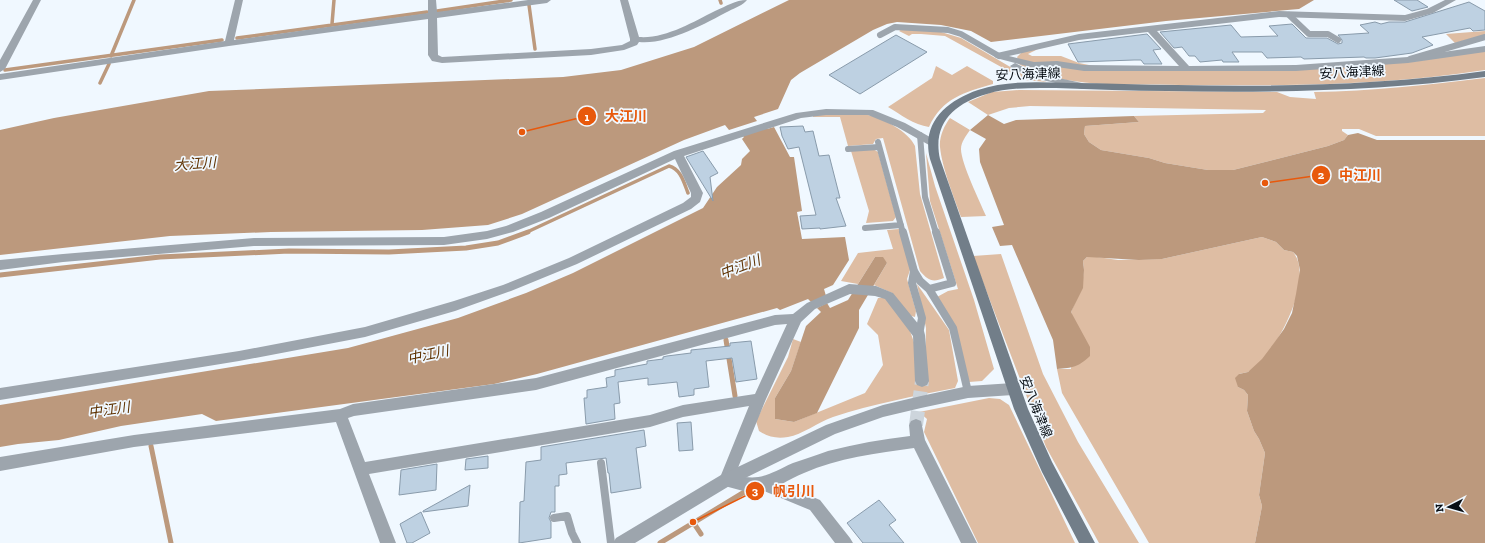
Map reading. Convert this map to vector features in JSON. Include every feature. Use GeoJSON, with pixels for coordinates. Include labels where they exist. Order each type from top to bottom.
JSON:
{"type":"FeatureCollection","features":[{"type":"Feature","properties":{"kind":"main road","name":"安八海津線"},"geometry":{"type":"LineString","coordinates":[[1087,543],[1044,463],[1026,424],[1013,389],[938,168],[933,143],[935,130],[940,119],[957,104],[978,93],[1006,86],[1223,89],[1349,88],[1413,83],[1485,74]]}},
{"type":"Feature","properties":{"kind":"street"},"geometry":{"type":"LineString","coordinates":[[0,69],[37,0]]}},
{"type":"Feature","properties":{"kind":"street"},"geometry":{"type":"LineString","coordinates":[[229,43],[240,0]]}},
{"type":"Feature","properties":{"kind":"street"},"geometry":{"type":"LineString","coordinates":[[432,0],[433,55],[435,59],[442,60],[591,52],[624,47],[634,43],[635,40]]}},
{"type":"Feature","properties":{"kind":"street"},"geometry":{"type":"LineString","coordinates":[[0,77],[229,43],[547,0]]}},
{"type":"Feature","properties":{"kind":"street"},"geometry":{"type":"LineString","coordinates":[[624,0],[635,40]]}},
{"type":"Feature","properties":{"kind":"street"},"geometry":{"type":"LineString","coordinates":[[635,40],[652,40],[674,33],[743,0]]}},
{"type":"Feature","properties":{"kind":"street"},"geometry":{"type":"LineString","coordinates":[[999,56],[1079,37],[1279,14],[1405,18],[1430,11],[1452,0]]}},
{"type":"Feature","properties":{"kind":"street"},"geometry":{"type":"LineString","coordinates":[[1149,28],[1187,69]]}},
{"type":"Feature","properties":{"kind":"street"},"geometry":{"type":"LineString","coordinates":[[999,56],[1034,65],[1057,64],[1084,68],[1296,68],[1408,60],[1485,49]]}},
{"type":"Feature","properties":{"kind":"street"},"geometry":{"type":"LineString","coordinates":[[999,56],[1032,75],[1088,87]]}},
{"type":"Feature","properties":{"kind":"street"},"geometry":{"type":"LineString","coordinates":[[0,265],[254,242],[444,241],[487,235],[509,229],[545,215],[678,154],[734,134],[800,115],[826,112],[869,112],[901,125],[933,143]]}},
{"type":"Feature","properties":{"kind":"street"},"geometry":{"type":"LineString","coordinates":[[0,394],[239,356],[365,332],[455,306],[507,288],[573,261],[687,206],[696,199],[697,193],[678,154]]}},
{"type":"Feature","properties":{"kind":"street"},"geometry":{"type":"LineString","coordinates":[[726,480],[759,399],[796,319],[811,306],[849,289],[876,291],[889,296],[919,335],[922,381]]}},
{"type":"Feature","properties":{"kind":"street"},"geometry":{"type":"LineString","coordinates":[[0,464],[134,441],[340,415],[353,410],[543,382],[775,320],[796,319]]}},
{"type":"Feature","properties":{"kind":"street"},"geometry":{"type":"LineString","coordinates":[[621,543],[726,480],[831,429],[883,411],[968,392],[1013,389]]}},
{"type":"Feature","properties":{"kind":"street"},"geometry":{"type":"LineString","coordinates":[[360,469],[650,421],[683,411],[759,399]]}},
{"type":"Feature","properties":{"kind":"street"},"geometry":{"type":"LineString","coordinates":[[340,415],[388,543]]}},
{"type":"Feature","properties":{"kind":"street"},"geometry":{"type":"LineString","coordinates":[[916,426],[918,441],[969,543]]}},
{"type":"Feature","properties":{"kind":"street"},"geometry":{"type":"LineString","coordinates":[[726,480],[757,486],[765,484],[802,467],[835,457],[874,447],[918,441]]}},
{"type":"Feature","properties":{"kind":"street"},"geometry":{"type":"LineString","coordinates":[[765,484],[815,504],[845,543]]}},
{"type":"Feature","properties":{"kind":"lane"},"geometry":{"type":"LineString","coordinates":[[1289,14],[1309,34],[1328,33],[1338,40]]}},
{"type":"Feature","properties":{"kind":"lane"},"geometry":{"type":"LineString","coordinates":[[880,35],[895,27],[948,30],[961,34],[999,56]]}},
{"type":"Feature","properties":{"kind":"lane"},"geometry":{"type":"LineString","coordinates":[[1408,60],[1422,54],[1485,37]]}},
{"type":"Feature","properties":{"kind":"lane"},"geometry":{"type":"LineString","coordinates":[[920,135],[925,197],[952,283],[929,289]]}},
{"type":"Feature","properties":{"kind":"lane"},"geometry":{"type":"LineString","coordinates":[[848,149],[878,144],[914,271],[920,281],[929,289],[953,328],[968,392]]}},
{"type":"Feature","properties":{"kind":"lane"},"geometry":{"type":"LineString","coordinates":[[865,228],[901,225]]}},
{"type":"Feature","properties":{"kind":"lane"},"geometry":{"type":"LineString","coordinates":[[914,271],[912,282],[922,318],[919,335]]}},
{"type":"Feature","properties":{"kind":"lane"},"geometry":{"type":"LineString","coordinates":[[600,464],[611,543]]}},
{"type":"Feature","properties":{"kind":"lane"},"geometry":{"type":"LineString","coordinates":[[554,518],[567,516],[572,533],[577,543]]}},
{"type":"Feature","properties":{"kind":"shaded area"},"geometry":{"type":"Polygon","coordinates":[[[902,29],[941,32],[961,38],[1024,75],[1047,82],[1025,80],[945,36],[912,34],[909,36],[899,31],[902,29]]]}},
{"type":"Feature","properties":{"kind":"shaded area"},"geometry":{"type":"Polygon","coordinates":[[[1485,31],[1485,35],[1455,43],[1446,34],[1485,31]]]}},
{"type":"Feature","properties":{"kind":"shaded area"},"geometry":{"type":"Polygon","coordinates":[[[1038,49],[1028,54],[1032,56],[1061,56],[1079,63],[1094,66],[1034,63],[1018,59],[1017,57],[1023,51],[1038,49]]]}},
{"type":"Feature","properties":{"kind":"shaded area"},"geometry":{"type":"Polygon","coordinates":[[[1485,51],[1485,70],[1371,82],[1295,85],[1140,85],[1096,83],[1053,77],[1034,71],[1017,63],[1026,65],[1299,70],[1411,62],[1485,51]]]}},
{"type":"Feature","properties":{"kind":"shaded area"},"geometry":{"type":"Polygon","coordinates":[[[936,66],[952,75],[967,66],[993,81],[993,84],[964,93],[955,98],[941,109],[934,117],[929,127],[913,122],[888,107],[932,78],[936,66]]]}},
{"type":"Feature","properties":{"kind":"shaded area"},"geometry":{"type":"Polygon","coordinates":[[[1485,78],[1485,136],[1376,136],[1359,129],[1342,129],[1342,131],[1348,135],[1344,140],[1328,146],[1233,170],[1208,170],[1101,150],[1089,142],[1084,134],[1085,126],[1139,122],[1134,116],[1263,113],[1266,110],[1030,106],[1009,108],[988,115],[968,102],[992,92],[1019,90],[1277,92],[1290,97],[1316,99],[1314,92],[1400,87],[1485,78]]]}},
{"type":"Feature","properties":{"kind":"shaded area"},"geometry":{"type":"Polygon","coordinates":[[[846,113],[865,114],[888,122],[907,136],[915,146],[920,194],[944,278],[930,280],[920,271],[883,138],[876,139],[873,144],[848,146],[840,117],[813,117],[813,115],[846,113]]]}},
{"type":"Feature","properties":{"kind":"shaded area"},"geometry":{"type":"Polygon","coordinates":[[[950,118],[970,130],[962,144],[962,155],[967,173],[986,216],[961,217],[946,173],[940,147],[942,132],[950,118]]]}},
{"type":"Feature","properties":{"kind":"shaded area"},"geometry":{"type":"Polygon","coordinates":[[[873,149],[878,152],[896,217],[893,221],[866,223],[869,211],[851,151],[873,149]]]}},
{"type":"Feature","properties":{"kind":"shaded area"},"geometry":{"type":"Polygon","coordinates":[[[926,153],[935,186],[974,300],[994,369],[982,381],[969,382],[956,328],[937,297],[948,291],[958,289],[930,201],[926,153]]]}},
{"type":"Feature","properties":{"kind":"shaded area"},"geometry":{"type":"Polygon","coordinates":[[[899,229],[911,267],[907,279],[916,311],[915,317],[908,315],[892,293],[874,285],[887,263],[875,257],[858,284],[841,281],[858,253],[893,249],[887,230],[899,229]]]}},
{"type":"Feature","properties":{"kind":"shaded area"},"geometry":{"type":"Polygon","coordinates":[[[1262,237],[1276,242],[1284,250],[1293,252],[1299,264],[1299,280],[1296,298],[1289,316],[1270,351],[1259,364],[1248,372],[1239,374],[1238,387],[1244,390],[1248,395],[1247,411],[1254,431],[1265,453],[1259,495],[1262,506],[1255,543],[1149,543],[1062,393],[1057,369],[1071,369],[1074,320],[1071,312],[1082,281],[1084,268],[1083,261],[1087,257],[1118,260],[1162,259],[1262,237]]]}},
{"type":"Feature","properties":{"kind":"shaded area"},"geometry":{"type":"Polygon","coordinates":[[[1001,254],[1043,374],[1078,442],[1139,543],[1099,543],[1046,447],[973,256],[1001,254]]]}},
{"type":"Feature","properties":{"kind":"shaded area"},"geometry":{"type":"Polygon","coordinates":[[[917,284],[949,330],[958,381],[955,388],[848,412],[827,419],[793,436],[780,438],[773,437],[759,431],[756,421],[788,357],[793,339],[801,342],[791,371],[775,398],[775,419],[794,422],[865,393],[883,365],[878,335],[867,324],[878,298],[886,298],[910,331],[916,348],[915,384],[928,382],[925,375],[926,328],[917,284]]]}},
{"type":"Feature","properties":{"kind":"shaded area"},"geometry":{"type":"Polygon","coordinates":[[[989,398],[1000,399],[1009,405],[1075,543],[978,543],[924,432],[927,419],[919,412],[989,398]]]}},
{"type":"Feature","properties":{"kind":"water"},"geometry":{"type":"Polygon","coordinates":[[[789,0],[1314,0],[1299,9],[1166,21],[991,42],[971,31],[941,25],[897,22],[887,24],[873,30],[800,73],[791,80],[778,109],[754,117],[757,121],[729,130],[725,125],[684,140],[522,214],[488,225],[422,230],[271,232],[170,236],[0,255],[0,130],[54,118],[209,91],[563,77],[621,70],[694,47],[789,0]]]}},
{"type":"Feature","properties":{"kind":"water"},"geometry":{"type":"Polygon","coordinates":[[[988,115],[1004,124],[1016,120],[1134,116],[1139,122],[1085,126],[1084,134],[1089,142],[1101,150],[1208,170],[1233,170],[1328,146],[1344,140],[1348,135],[1358,133],[1377,140],[1485,140],[1485,543],[1255,543],[1262,506],[1259,495],[1265,453],[1254,431],[1247,411],[1248,395],[1244,390],[1238,387],[1235,378],[1239,374],[1248,372],[1262,359],[1284,329],[1292,313],[1296,294],[1300,270],[1297,256],[1293,252],[1284,250],[1276,242],[1262,237],[1162,259],[1139,260],[1087,257],[1083,261],[1083,288],[1071,312],[1090,347],[1090,356],[1082,363],[1075,366],[1057,369],[1053,340],[1012,245],[1000,246],[992,227],[1004,225],[980,162],[979,149],[986,139],[970,130],[988,115]]]}},
{"type":"Feature","properties":{"kind":"water"},"geometry":{"type":"Polygon","coordinates":[[[765,127],[767,129],[774,127],[790,157],[794,157],[802,211],[797,212],[802,239],[845,237],[849,260],[833,285],[824,289],[826,296],[812,303],[808,299],[780,310],[777,308],[537,374],[494,384],[216,421],[202,414],[121,426],[59,440],[0,447],[0,405],[348,348],[458,318],[526,293],[573,273],[703,208],[717,187],[741,165],[742,159],[750,151],[742,139],[744,137],[742,135],[765,127]]]}},
{"type":"Feature","properties":{"kind":"water"},"geometry":{"type":"Polygon","coordinates":[[[875,257],[883,257],[887,263],[859,310],[859,328],[817,413],[794,422],[775,419],[775,398],[791,371],[806,326],[821,312],[817,308],[827,303],[830,308],[848,300],[875,257]]]}},
{"type":"Feature","properties":{"kind":"building"},"geometry":{"type":"Polygon","coordinates":[[[1394,0],[1417,0],[1428,7],[1412,11],[1394,0]]]}},
{"type":"Feature","properties":{"kind":"building"},"geometry":{"type":"Polygon","coordinates":[[[1469,2],[1485,11],[1485,30],[1473,31],[1470,28],[1422,37],[1433,45],[1412,53],[1375,58],[1267,58],[1262,52],[1232,52],[1239,62],[1223,62],[1222,60],[1200,62],[1195,56],[1189,56],[1182,47],[1174,48],[1160,32],[1231,25],[1241,37],[1278,36],[1269,26],[1292,24],[1306,38],[1327,38],[1338,44],[1342,43],[1342,40],[1338,35],[1369,33],[1360,25],[1375,22],[1381,24],[1389,22],[1405,22],[1469,2]]]}},
{"type":"Feature","properties":{"kind":"building"},"geometry":{"type":"Polygon","coordinates":[[[1147,34],[1161,49],[1153,50],[1162,64],[1144,64],[1141,60],[1078,62],[1068,44],[1147,34]]]}},
{"type":"Feature","properties":{"kind":"building"},"geometry":{"type":"Polygon","coordinates":[[[896,35],[927,52],[860,94],[829,75],[896,35]]]}},
{"type":"Feature","properties":{"kind":"building"},"geometry":{"type":"Polygon","coordinates":[[[803,126],[805,132],[813,131],[819,156],[829,155],[840,198],[836,198],[846,226],[820,229],[802,229],[800,216],[816,215],[799,147],[788,149],[780,127],[803,126]]]}},
{"type":"Feature","properties":{"kind":"building"},"geometry":{"type":"Polygon","coordinates":[[[703,151],[718,173],[710,177],[713,201],[686,157],[703,151]]]}},
{"type":"Feature","properties":{"kind":"building"},"geometry":{"type":"Polygon","coordinates":[[[751,341],[757,379],[736,382],[732,358],[706,361],[709,387],[694,389],[694,395],[679,397],[677,382],[648,385],[648,378],[618,382],[620,403],[614,404],[615,419],[586,424],[584,398],[587,398],[587,390],[607,387],[606,378],[615,376],[615,370],[647,364],[647,361],[663,359],[663,357],[667,356],[691,353],[691,350],[730,346],[730,343],[751,341]]]}},
{"type":"Feature","properties":{"kind":"building"},"geometry":{"type":"Polygon","coordinates":[[[691,422],[693,450],[679,451],[677,423],[691,422]]]}},
{"type":"Feature","properties":{"kind":"building"},"geometry":{"type":"Polygon","coordinates":[[[644,430],[646,446],[636,448],[641,488],[611,493],[606,458],[566,463],[567,474],[559,475],[559,486],[555,486],[555,512],[551,512],[549,518],[551,522],[551,538],[519,543],[520,502],[524,501],[526,462],[541,460],[541,447],[644,430]]]}},
{"type":"Feature","properties":{"kind":"building"},"geometry":{"type":"Polygon","coordinates":[[[488,456],[488,468],[465,470],[466,459],[488,456]]]}},
{"type":"Feature","properties":{"kind":"building"},"geometry":{"type":"Polygon","coordinates":[[[437,464],[436,490],[399,495],[401,470],[437,464]]]}},
{"type":"Feature","properties":{"kind":"building"},"geometry":{"type":"Polygon","coordinates":[[[470,485],[468,506],[423,512],[423,511],[470,485]]]}},
{"type":"Feature","properties":{"kind":"building"},"geometry":{"type":"Polygon","coordinates":[[[879,500],[896,520],[889,525],[904,543],[863,543],[847,523],[879,500]]]}},
{"type":"Feature","properties":{"kind":"building"},"geometry":{"type":"Polygon","coordinates":[[[421,512],[430,533],[412,543],[407,543],[400,524],[421,512]]]}},
{"type":"Feature","properties":{"kind":"waterway"},"geometry":{"type":"LineString","coordinates":[[111,55],[134,0]]}},
{"type":"Feature","properties":{"kind":"waterway"},"geometry":{"type":"LineString","coordinates":[[332,24],[334,0]]}},
{"type":"Feature","properties":{"kind":"waterway"},"geometry":{"type":"LineString","coordinates":[[437,11],[511,0]]}},
{"type":"Feature","properties":{"kind":"waterway"},"geometry":{"type":"LineString","coordinates":[[529,5],[535,49]]}},
{"type":"Feature","properties":{"kind":"waterway"},"geometry":{"type":"LineString","coordinates":[[237,38],[427,12]]}},
{"type":"Feature","properties":{"kind":"waterway"},"geometry":{"type":"LineString","coordinates":[[111,55],[222,40]]}},
{"type":"Feature","properties":{"kind":"waterway"},"geometry":{"type":"LineString","coordinates":[[5,70],[111,55]]}},
{"type":"Feature","properties":{"kind":"waterway"},"geometry":{"type":"LineString","coordinates":[[100,83],[109,64]]}},
{"type":"Feature","properties":{"kind":"waterway"},"geometry":{"type":"LineString","coordinates":[[525,233],[669,166],[679,173],[688,193]]}},
{"type":"Feature","properties":{"kind":"waterway"},"geometry":{"type":"LineString","coordinates":[[0,275],[160,257],[289,251],[389,252],[466,248],[498,243],[528,232]]}},
{"type":"Feature","properties":{"kind":"waterway"},"geometry":{"type":"LineString","coordinates":[[726,340],[735,396]]}},
{"type":"Feature","properties":{"kind":"waterway"},"geometry":{"type":"LineString","coordinates":[[151,446],[171,543]]}},
{"type":"Feature","properties":{"kind":"waterway"},"geometry":{"type":"LineString","coordinates":[[693,523],[746,491]]}},
{"type":"Feature","properties":{"kind":"waterway"},"geometry":{"type":"LineString","coordinates":[[660,543],[693,523]]}},
{"type":"Feature","properties":{"kind":"waterway"},"geometry":{"type":"LineString","coordinates":[[693,523],[701,534]]}},
{"type":"Feature","properties":{"kind":"tunnel"},"geometry":{"type":"LineString","coordinates":[[916,425],[922,381]]}},
{"type":"Feature","properties":{"kind":"place","name":"大江川"},"geometry":{"type":"Point","coordinates":[522,132]}},
{"type":"Feature","properties":{"kind":"place","name":"中江川"},"geometry":{"type":"Point","coordinates":[1265,183]}},
{"type":"Feature","properties":{"kind":"place","name":"帆引川"},"geometry":{"type":"Point","coordinates":[693,522]}}]}
